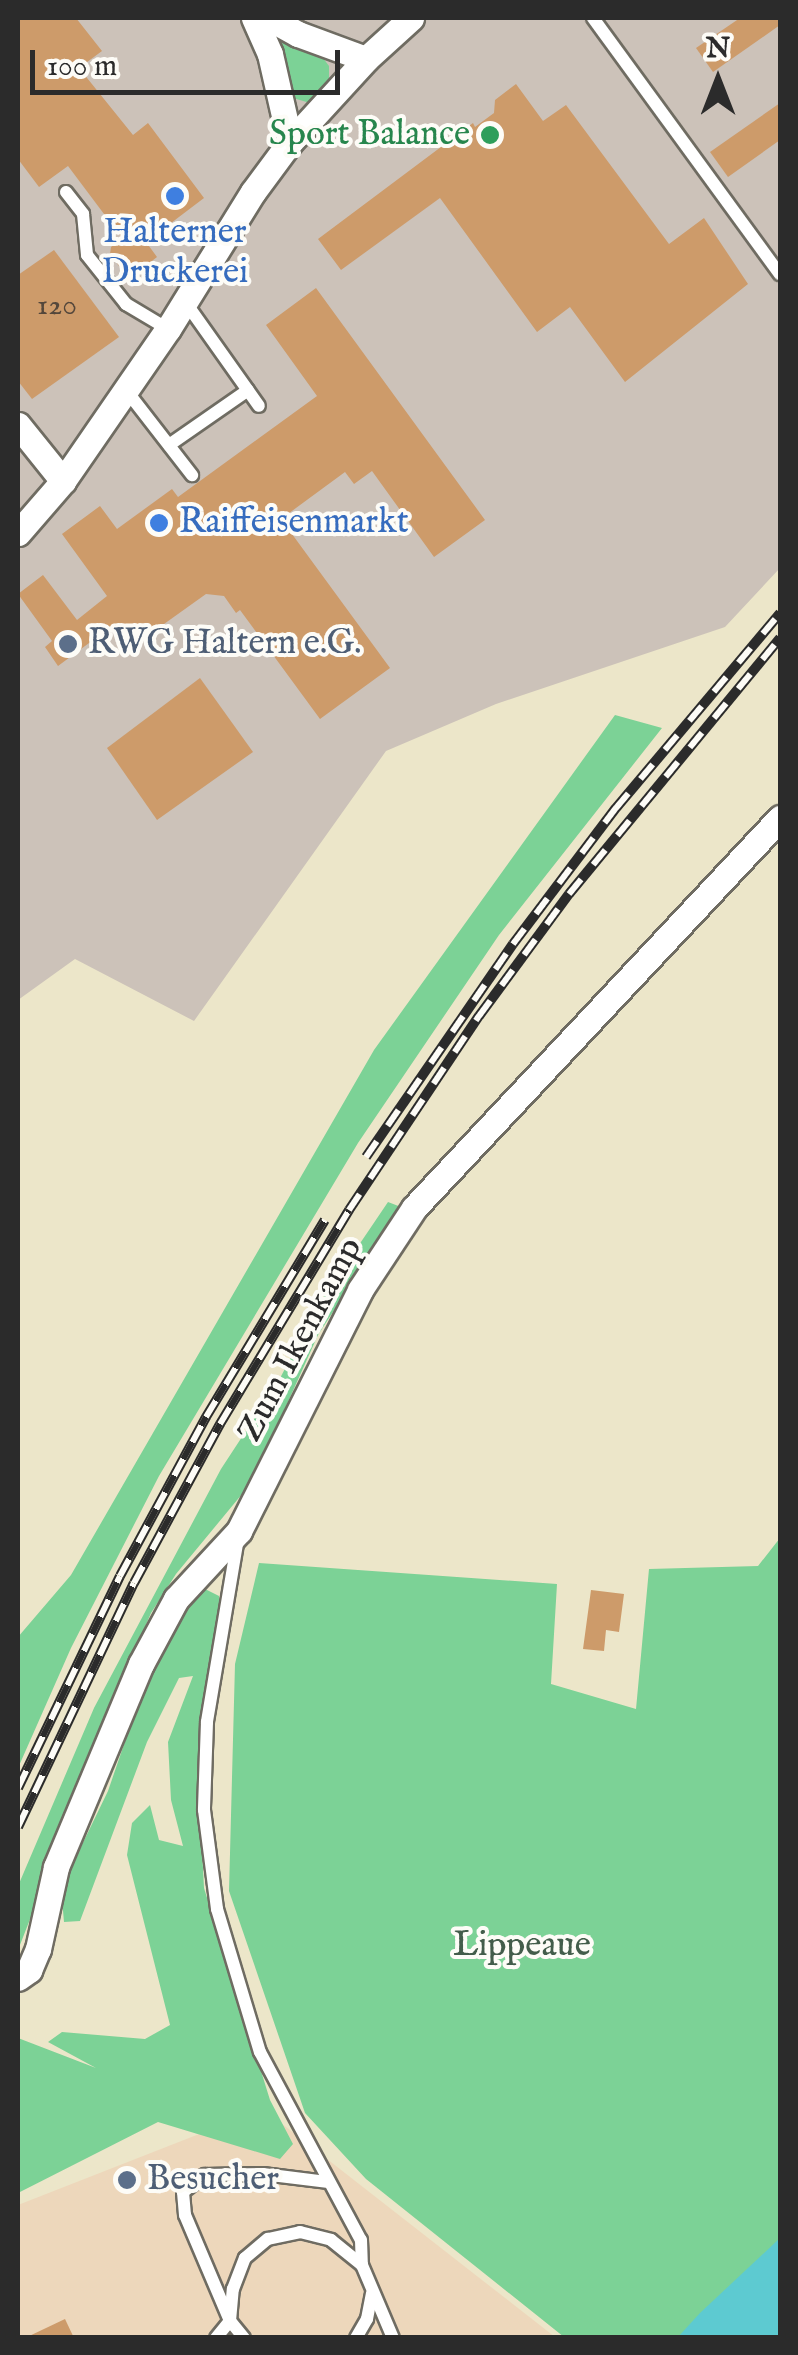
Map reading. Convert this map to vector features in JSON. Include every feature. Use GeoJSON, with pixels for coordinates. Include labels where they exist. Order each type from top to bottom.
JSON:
{"type":"FeatureCollection","features":[{"type":"Feature","properties":{"kind":"street"},"geometry":{"type":"LineString","coordinates":[[254,18],[270,54],[290,142]]}},
{"type":"Feature","properties":{"kind":"street"},"geometry":{"type":"LineString","coordinates":[[268,18],[298,34],[366,58]]}},
{"type":"Feature","properties":{"kind":"street"},"geometry":{"type":"LineString","coordinates":[[18,534],[63,481],[186,303],[253,192],[290,142],[366,58],[412,18]]}},
{"type":"Feature","properties":{"kind":"street"},"geometry":{"type":"LineString","coordinates":[[18,424],[63,481]]}},
{"type":"Feature","properties":{"kind":"street","name":"Zum Ikenkamp"},"geometry":{"type":"LineString","coordinates":[[18,1978],[29,1970],[38,1949],[56,1867],[141,1664],[176,1599],[239,1531],[360,1290],[414,1208],[780,818]]}},
{"type":"Feature","properties":{"kind":"lane"},"geometry":{"type":"LineString","coordinates":[[593,18],[780,274]]}},
{"type":"Feature","properties":{"kind":"lane"},"geometry":{"type":"LineString","coordinates":[[66,192],[84,214],[87,255],[126,304],[168,329]]}},
{"type":"Feature","properties":{"kind":"lane"},"geometry":{"type":"LineString","coordinates":[[186,303],[260,406]]}},
{"type":"Feature","properties":{"kind":"lane"},"geometry":{"type":"LineString","coordinates":[[126,390],[192,474]]}},
{"type":"Feature","properties":{"kind":"lane"},"geometry":{"type":"LineString","coordinates":[[170,446],[248,390]]}},
{"type":"Feature","properties":{"kind":"lane"},"geometry":{"type":"LineString","coordinates":[[239,1531],[207,1722],[204,1810],[217,1909],[260,2052],[327,2182],[362,2240],[362,2265],[393,2338]]}},
{"type":"Feature","properties":{"kind":"lane"},"geometry":{"type":"LineString","coordinates":[[244,2338],[230,2320],[184,2215],[183,2192],[205,2175],[264,2174],[327,2182]]}},
{"type":"Feature","properties":{"kind":"lane"},"geometry":{"type":"LineString","coordinates":[[216,2338],[230,2320],[233,2290],[245,2258],[268,2239],[300,2232],[330,2240],[362,2265]]}},
{"type":"Feature","properties":{"kind":"lane"},"geometry":{"type":"LineString","coordinates":[[356,2338],[367,2319],[372,2290]]}},
{"type":"Feature","properties":{"kind":"shaded area"},"geometry":{"type":"Polygon","coordinates":[[[18,18],[780,18],[780,568],[725,627],[496,704],[386,751],[194,1021],[75,959],[18,1000],[18,18]]]}},
{"type":"Feature","properties":{"kind":"shaded area"},"geometry":{"type":"Polygon","coordinates":[[[263,2109],[555,2337],[18,2338],[18,2205],[263,2109]]]}},
{"type":"Feature","properties":{"kind":"green space"},"geometry":{"type":"Polygon","coordinates":[[[265,24],[320,54],[329,66],[329,83],[310,103],[293,98],[265,24]]]}},
{"type":"Feature","properties":{"kind":"green space"},"geometry":{"type":"Polygon","coordinates":[[[615,715],[662,728],[499,935],[358,1143],[159,1476],[71,1648],[18,1768],[18,1637],[71,1575],[374,1050],[615,715]]]}},
{"type":"Feature","properties":{"kind":"green space"},"geometry":{"type":"Polygon","coordinates":[[[388,1202],[401,1207],[318,1335],[252,1482],[176,1574],[151,1613],[42,1870],[36,1904],[18,1950],[18,1886],[94,1708],[221,1469],[278,1382],[319,1304],[388,1202]]]}},
{"type":"Feature","properties":{"kind":"green space","name":"Lippeaue"},"geometry":{"type":"Polygon","coordinates":[[[780,1538],[780,2337],[564,2337],[366,2179],[305,2113],[229,1891],[235,1664],[259,1563],[557,1584],[551,1684],[636,1709],[649,1569],[758,1566],[780,1538]]]}},
{"type":"Feature","properties":{"kind":"green space"},"geometry":{"type":"Polygon","coordinates":[[[203,1588],[219,1596],[220,1610],[198,1769],[204,1888],[270,2100],[293,2144],[280,2159],[158,2122],[18,2193],[18,2038],[96,2068],[48,2042],[62,2032],[145,2039],[170,2025],[127,1855],[132,1823],[150,1805],[159,1840],[183,1846],[171,1800],[168,1742],[193,1676],[179,1678],[147,1742],[80,1921],[64,1922],[61,1888],[108,1791],[153,1660],[191,1593],[203,1588]]]}},
{"type":"Feature","properties":{"kind":"water"},"geometry":{"type":"Polygon","coordinates":[[[780,2238],[780,2337],[678,2337],[700,2313],[780,2238]]]}},
{"type":"Feature","properties":{"kind":"building"},"geometry":{"type":"Polygon","coordinates":[[[18,18],[76,18],[102,51],[79,68],[133,135],[148,123],[204,198],[146,242],[157,257],[129,279],[116,262],[109,261],[111,247],[122,238],[68,166],[39,187],[18,159],[18,18]]]}},
{"type":"Feature","properties":{"kind":"building"},"geometry":{"type":"Polygon","coordinates":[[[740,18],[780,18],[780,25],[713,72],[696,48],[740,18]]]}},
{"type":"Feature","properties":{"kind":"building"},"geometry":{"type":"Polygon","coordinates":[[[516,84],[543,121],[566,105],[669,244],[704,218],[748,284],[625,382],[570,307],[537,332],[440,198],[341,270],[318,239],[473,123],[475,127],[494,113],[495,100],[516,84]]]}},
{"type":"Feature","properties":{"kind":"building"},"geometry":{"type":"Polygon","coordinates":[[[780,103],[780,140],[728,177],[710,152],[780,103]]]}},
{"type":"Feature","properties":{"kind":"building"},"geometry":{"type":"Polygon","coordinates":[[[54,250],[119,337],[32,399],[18,381],[18,275],[54,250]]]}},
{"type":"Feature","properties":{"kind":"building"},"geometry":{"type":"Polygon","coordinates":[[[316,288],[485,520],[434,557],[372,471],[354,484],[345,472],[281,519],[390,668],[320,719],[240,610],[236,613],[224,596],[206,594],[129,649],[112,626],[58,666],[45,647],[52,641],[18,594],[43,575],[77,620],[107,596],[62,534],[100,506],[117,529],[172,489],[178,497],[317,396],[266,325],[316,288]]]}},
{"type":"Feature","properties":{"kind":"building"},"geometry":{"type":"Polygon","coordinates":[[[200,678],[253,752],[157,820],[107,748],[200,678]]]}},
{"type":"Feature","properties":{"kind":"building"},"geometry":{"type":"Polygon","coordinates":[[[591,1590],[624,1594],[619,1632],[606,1630],[604,1651],[583,1649],[591,1590]]]}},
{"type":"Feature","properties":{"kind":"building"},"geometry":{"type":"Polygon","coordinates":[[[65,2319],[74,2338],[25,2338],[65,2319]]]}},
{"type":"Feature","properties":{"kind":"railway"},"geometry":{"type":"LineString","coordinates":[[366,1157],[513,944],[616,808],[780,613]]}},
{"type":"Feature","properties":{"kind":"railway"},"geometry":{"type":"LineString","coordinates":[[18,1827],[134,1583],[220,1424],[349,1210],[479,1016],[569,894],[780,638]]}},
{"type":"Feature","properties":{"kind":"railway"},"geometry":{"type":"LineString","coordinates":[[18,1788],[120,1576],[206,1417],[325,1220]]}},
{"type":"Feature","properties":{"kind":"place","name":"Sport Balance"},"geometry":{"type":"Point","coordinates":[490,135]}},
{"type":"Feature","properties":{"kind":"place","name":"Halterner Druckerei"},"geometry":{"type":"Point","coordinates":[175,196]}},
{"type":"Feature","properties":{"kind":"place","name":"Raiffeisenmarkt"},"geometry":{"type":"Point","coordinates":[159,523]}},
{"type":"Feature","properties":{"kind":"place","name":"RWG Haltern e.G."},"geometry":{"type":"Point","coordinates":[68,644]}},
{"type":"Feature","properties":{"kind":"place","name":"Besucher"},"geometry":{"type":"Point","coordinates":[127,2180]}}]}
